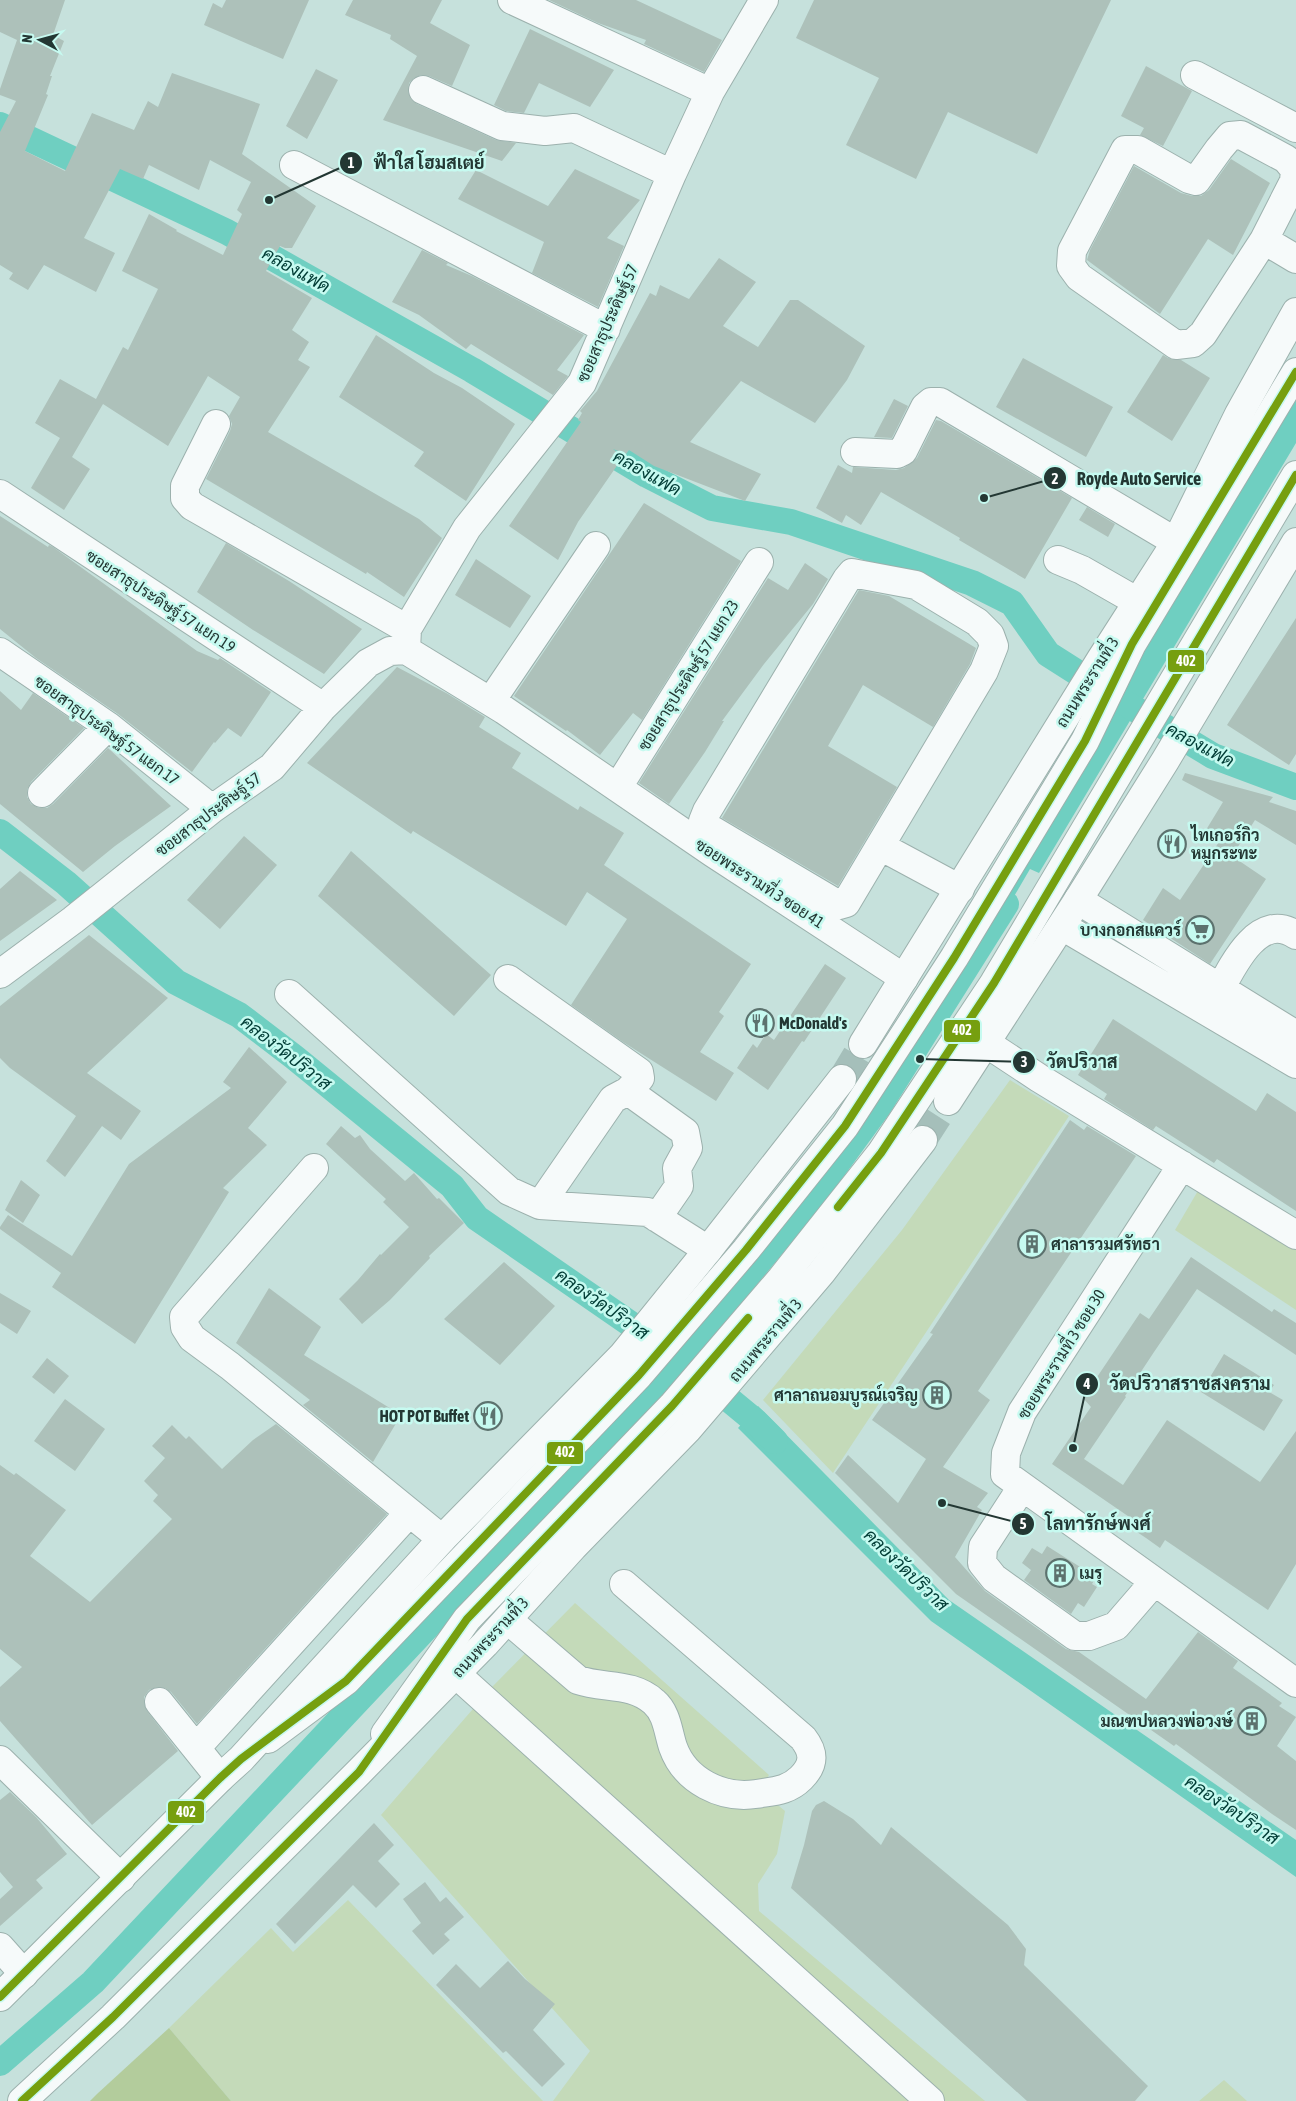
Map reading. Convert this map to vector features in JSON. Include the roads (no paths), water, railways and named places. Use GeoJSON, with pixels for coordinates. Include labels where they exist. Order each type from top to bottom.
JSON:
{"type":"FeatureCollection","features":[{"type":"Feature","properties":{"kind":"street"},"geometry":{"type":"LineString","coordinates":[[512,0],[710,92]]}},
{"type":"Feature","properties":{"kind":"street","name":"ซอยสาธุประดิษฐ์ 57"},"geometry":{"type":"LineString","coordinates":[[0,974],[107,893],[212,809],[272,766],[323,708],[368,663],[407,640],[467,528],[582,383],[672,174],[710,92],[761,1]]}},
{"type":"Feature","properties":{"kind":"street"},"geometry":{"type":"LineString","coordinates":[[1195,76],[1296,128]]}},
{"type":"Feature","properties":{"kind":"street"},"geometry":{"type":"LineString","coordinates":[[423,90],[502,126],[545,130],[574,128],[672,174]]}},
{"type":"Feature","properties":{"kind":"street"},"geometry":{"type":"LineString","coordinates":[[1241,135],[1286,159],[1295,170],[1294,181],[1264,240],[1203,334],[1193,343],[1176,345],[1079,277],[1071,266],[1072,251],[1125,150],[1138,150],[1189,180],[1196,182],[1230,136],[1241,135]]}},
{"type":"Feature","properties":{"kind":"street"},"geometry":{"type":"LineString","coordinates":[[294,165],[606,329]]}},
{"type":"Feature","properties":{"kind":"street"},"geometry":{"type":"LineString","coordinates":[[1264,240],[1296,259]]}},
{"type":"Feature","properties":{"kind":"street","name":"ถนนพระรามที่ 3"},"geometry":{"type":"LineString","coordinates":[[863,1044],[1101,659],[1176,542],[1239,414],[1296,312]]}},
{"type":"Feature","properties":{"kind":"street"},"geometry":{"type":"LineString","coordinates":[[0,1997],[241,1759],[442,1539],[631,1365],[676,1332],[746,1250],[845,1126],[954,958],[1084,741],[1132,644],[1296,372]]}},
{"type":"Feature","properties":{"kind":"street"},"geometry":{"type":"LineString","coordinates":[[854,452],[892,454],[903,451],[925,407],[931,402],[940,402],[1176,542]]}},
{"type":"Feature","properties":{"kind":"street"},"geometry":{"type":"LineString","coordinates":[[216,424],[185,486],[184,498],[192,506],[407,640],[491,701],[618,787]]}},
{"type":"Feature","properties":{"kind":"street"},"geometry":{"type":"LineString","coordinates":[[359,1772],[467,1619],[689,1386],[781,1279],[881,1153],[994,983],[1296,475]]}},
{"type":"Feature","properties":{"kind":"street","name":"ซอยสาธุประดิษฐ์ 57 แยก 19"},"geometry":{"type":"LineString","coordinates":[[0,494],[323,708]]}},
{"type":"Feature","properties":{"kind":"street"},"geometry":{"type":"LineString","coordinates":[[948,1101],[1062,926],[1165,761],[1296,542]]}},
{"type":"Feature","properties":{"kind":"street"},"geometry":{"type":"LineString","coordinates":[[491,701],[596,546]]}},
{"type":"Feature","properties":{"kind":"street"},"geometry":{"type":"LineString","coordinates":[[1058,560],[1082,570],[1138,602]]}},
{"type":"Feature","properties":{"kind":"street","name":"ซอยสาธุประดิษฐ์ 57 แยก 23"},"geometry":{"type":"LineString","coordinates":[[618,787],[759,562]]}},
{"type":"Feature","properties":{"kind":"street"},"geometry":{"type":"LineString","coordinates":[[852,574],[916,585],[984,628],[990,634],[994,646],[984,671],[880,846],[846,903],[839,905],[707,827],[704,820],[716,795],[847,579],[852,574]]}},
{"type":"Feature","properties":{"kind":"street","name":"ซอยสาธุประดิษฐ์ 57 แยก 17"},"geometry":{"type":"LineString","coordinates":[[0,652],[108,726],[212,809]]}},
{"type":"Feature","properties":{"kind":"street"},"geometry":{"type":"LineString","coordinates":[[42,793],[108,726]]}},
{"type":"Feature","properties":{"kind":"street","name":"ซอยพระรามที่ 3 ซอย 41"},"geometry":{"type":"LineString","coordinates":[[618,787],[904,978]]}},
{"type":"Feature","properties":{"kind":"street"},"geometry":{"type":"LineString","coordinates":[[880,846],[960,889]]}},
{"type":"Feature","properties":{"kind":"street"},"geometry":{"type":"LineString","coordinates":[[1078,900],[1296,1035]]}},
{"type":"Feature","properties":{"kind":"street"},"geometry":{"type":"LineString","coordinates":[[1062,926],[1296,1064]]}},
{"type":"Feature","properties":{"kind":"street"},"geometry":{"type":"LineString","coordinates":[[1208,1012],[1246,947],[1262,932],[1276,928],[1296,934]]}},
{"type":"Feature","properties":{"kind":"street"},"geometry":{"type":"LineString","coordinates":[[508,979],[638,1072],[640,1078],[628,1091],[613,1099],[540,1205]]}},
{"type":"Feature","properties":{"kind":"street"},"geometry":{"type":"LineString","coordinates":[[289,994],[510,1191],[540,1205],[648,1212],[708,1250]]}},
{"type":"Feature","properties":{"kind":"street"},"geometry":{"type":"LineString","coordinates":[[986,1043],[1296,1235]]}},
{"type":"Feature","properties":{"kind":"street"},"geometry":{"type":"LineString","coordinates":[[241,1759],[346,1681],[631,1365],[652,1318],[708,1250],[842,1079]]}},
{"type":"Feature","properties":{"kind":"street"},"geometry":{"type":"LineString","coordinates":[[628,1091],[685,1132],[688,1148],[677,1168],[679,1186],[657,1218]]}},
{"type":"Feature","properties":{"kind":"street","name":"ถนนพระรามที่ 3"},"geometry":{"type":"LineString","coordinates":[[22,2101],[113,2017],[359,1772],[508,1620],[573,1547],[732,1379],[821,1273],[923,1140]]}},
{"type":"Feature","properties":{"kind":"street","name":"ซอยพระรามที่ 3 ซอย 30"},"geometry":{"type":"LineString","coordinates":[[1182,1165],[1022,1412],[1006,1453],[1004,1474],[1296,1683]]}},
{"type":"Feature","properties":{"kind":"street"},"geometry":{"type":"LineString","coordinates":[[314,1168],[184,1318],[185,1327],[192,1338],[230,1366],[442,1539]]}},
{"type":"Feature","properties":{"kind":"street"},"geometry":{"type":"LineString","coordinates":[[1022,1487],[983,1547],[982,1563],[994,1578],[1075,1636],[1089,1636],[1116,1626],[1154,1582]]}},
{"type":"Feature","properties":{"kind":"street"},"geometry":{"type":"LineString","coordinates":[[196,1748],[409,1513]]}},
{"type":"Feature","properties":{"kind":"street"},"geometry":{"type":"LineString","coordinates":[[508,1620],[578,1680],[587,1684],[620,1686],[635,1690],[655,1702],[664,1717],[673,1747],[680,1761],[700,1782],[712,1789],[740,1795],[791,1787],[810,1766],[812,1753],[804,1738],[624,1584]]}},
{"type":"Feature","properties":{"kind":"street"},"geometry":{"type":"LineString","coordinates":[[456,1674],[930,2101]]}},
{"type":"Feature","properties":{"kind":"street"},"geometry":{"type":"LineString","coordinates":[[159,1702],[220,1778]]}},
{"type":"Feature","properties":{"kind":"street"},"geometry":{"type":"LineString","coordinates":[[0,1760],[121,1878]]}},
{"type":"Feature","properties":{"kind":"street"},"geometry":{"type":"LineString","coordinates":[[0,1947],[24,1974]]}},
{"type":"Feature","properties":{"kind":"water"},"geometry":{"type":"Polygon","coordinates":[[[1296,391],[1296,443],[1039,873],[1030,869],[991,936],[976,926],[1296,391]]]}},
{"type":"Feature","properties":{"kind":"water"},"geometry":{"type":"Polygon","coordinates":[[[758,1406],[949,1600],[1296,1840],[1296,1877],[931,1621],[738,1428],[758,1406]]]}},
{"type":"Feature","properties":{"kind":"waterway","name":"คลองแฟด"},"geometry":{"type":"LineString","coordinates":[[0,125],[227,232],[472,370],[647,475],[712,508],[791,522],[972,583],[1012,603],[1048,654],[1213,756],[1296,787]]}},
{"type":"Feature","properties":{"kind":"waterway","name":"คลองวัดปริวาส"},"geometry":{"type":"LineString","coordinates":[[0,832],[66,883],[176,982],[239,1015],[294,1057],[452,1186],[477,1218],[661,1345]]}},
{"type":"Feature","properties":{"kind":"waterway"},"geometry":{"type":"LineString","coordinates":[[0,2063],[93,1982],[680,1358],[817,1191],[879,1106],[1006,904]]}},
{"type":"Feature","properties":{"kind":"waterway","name":"คลองวัดปริวาส"},"geometry":{"type":"LineString","coordinates":[[703,1378],[755,1421],[775,1441]]}},
{"type":"Feature","properties":{"kind":"tunnel"},"geometry":{"type":"LineString","coordinates":[[842,1079],[863,1044]]}},
{"type":"Feature","properties":{"kind":"tunnel"},"geometry":{"type":"LineString","coordinates":[[923,1140],[948,1101]]}},
{"type":"Feature","properties":{"kind":"place","name":"ฟ้าใส โฮมสเตย์"},"geometry":{"type":"Point","coordinates":[269,200]}},
{"type":"Feature","properties":{"kind":"place","name":"Royde Auto Service"},"geometry":{"type":"Point","coordinates":[984,498]}},
{"type":"Feature","properties":{"kind":"place","name":"ไทเกอร์กิว หมูกระทะ"},"geometry":{"type":"Point","coordinates":[1172,844]}},
{"type":"Feature","properties":{"kind":"place","name":"บางกอกสแควร์"},"geometry":{"type":"Point","coordinates":[1200,930]}},
{"type":"Feature","properties":{"kind":"place","name":"McDonald's"},"geometry":{"type":"Point","coordinates":[760,1023]}},
{"type":"Feature","properties":{"kind":"place","name":"วัดปริวาส"},"geometry":{"type":"Point","coordinates":[920,1059]}},
{"type":"Feature","properties":{"kind":"place","name":"ศาลารวมศรัทธา"},"geometry":{"type":"Point","coordinates":[1032,1244]}},
{"type":"Feature","properties":{"kind":"place","name":"ศาลาถนอมบูรณ์เจริญ"},"geometry":{"type":"Point","coordinates":[937,1395]}},
{"type":"Feature","properties":{"kind":"place","name":"HOT POT Buffet"},"geometry":{"type":"Point","coordinates":[488,1416]}},
{"type":"Feature","properties":{"kind":"place","name":"วัดปริวาสราชสงคราม"},"geometry":{"type":"Point","coordinates":[1073,1448]}},
{"type":"Feature","properties":{"kind":"place","name":"โลทารักษ์พงศ์"},"geometry":{"type":"Point","coordinates":[942,1503]}},
{"type":"Feature","properties":{"kind":"place","name":"เมรุ"},"geometry":{"type":"Point","coordinates":[1060,1573]}},
{"type":"Feature","properties":{"kind":"place","name":"มณฑปหลวงพ่อวงษ์"},"geometry":{"type":"Point","coordinates":[1252,1721]}}]}
